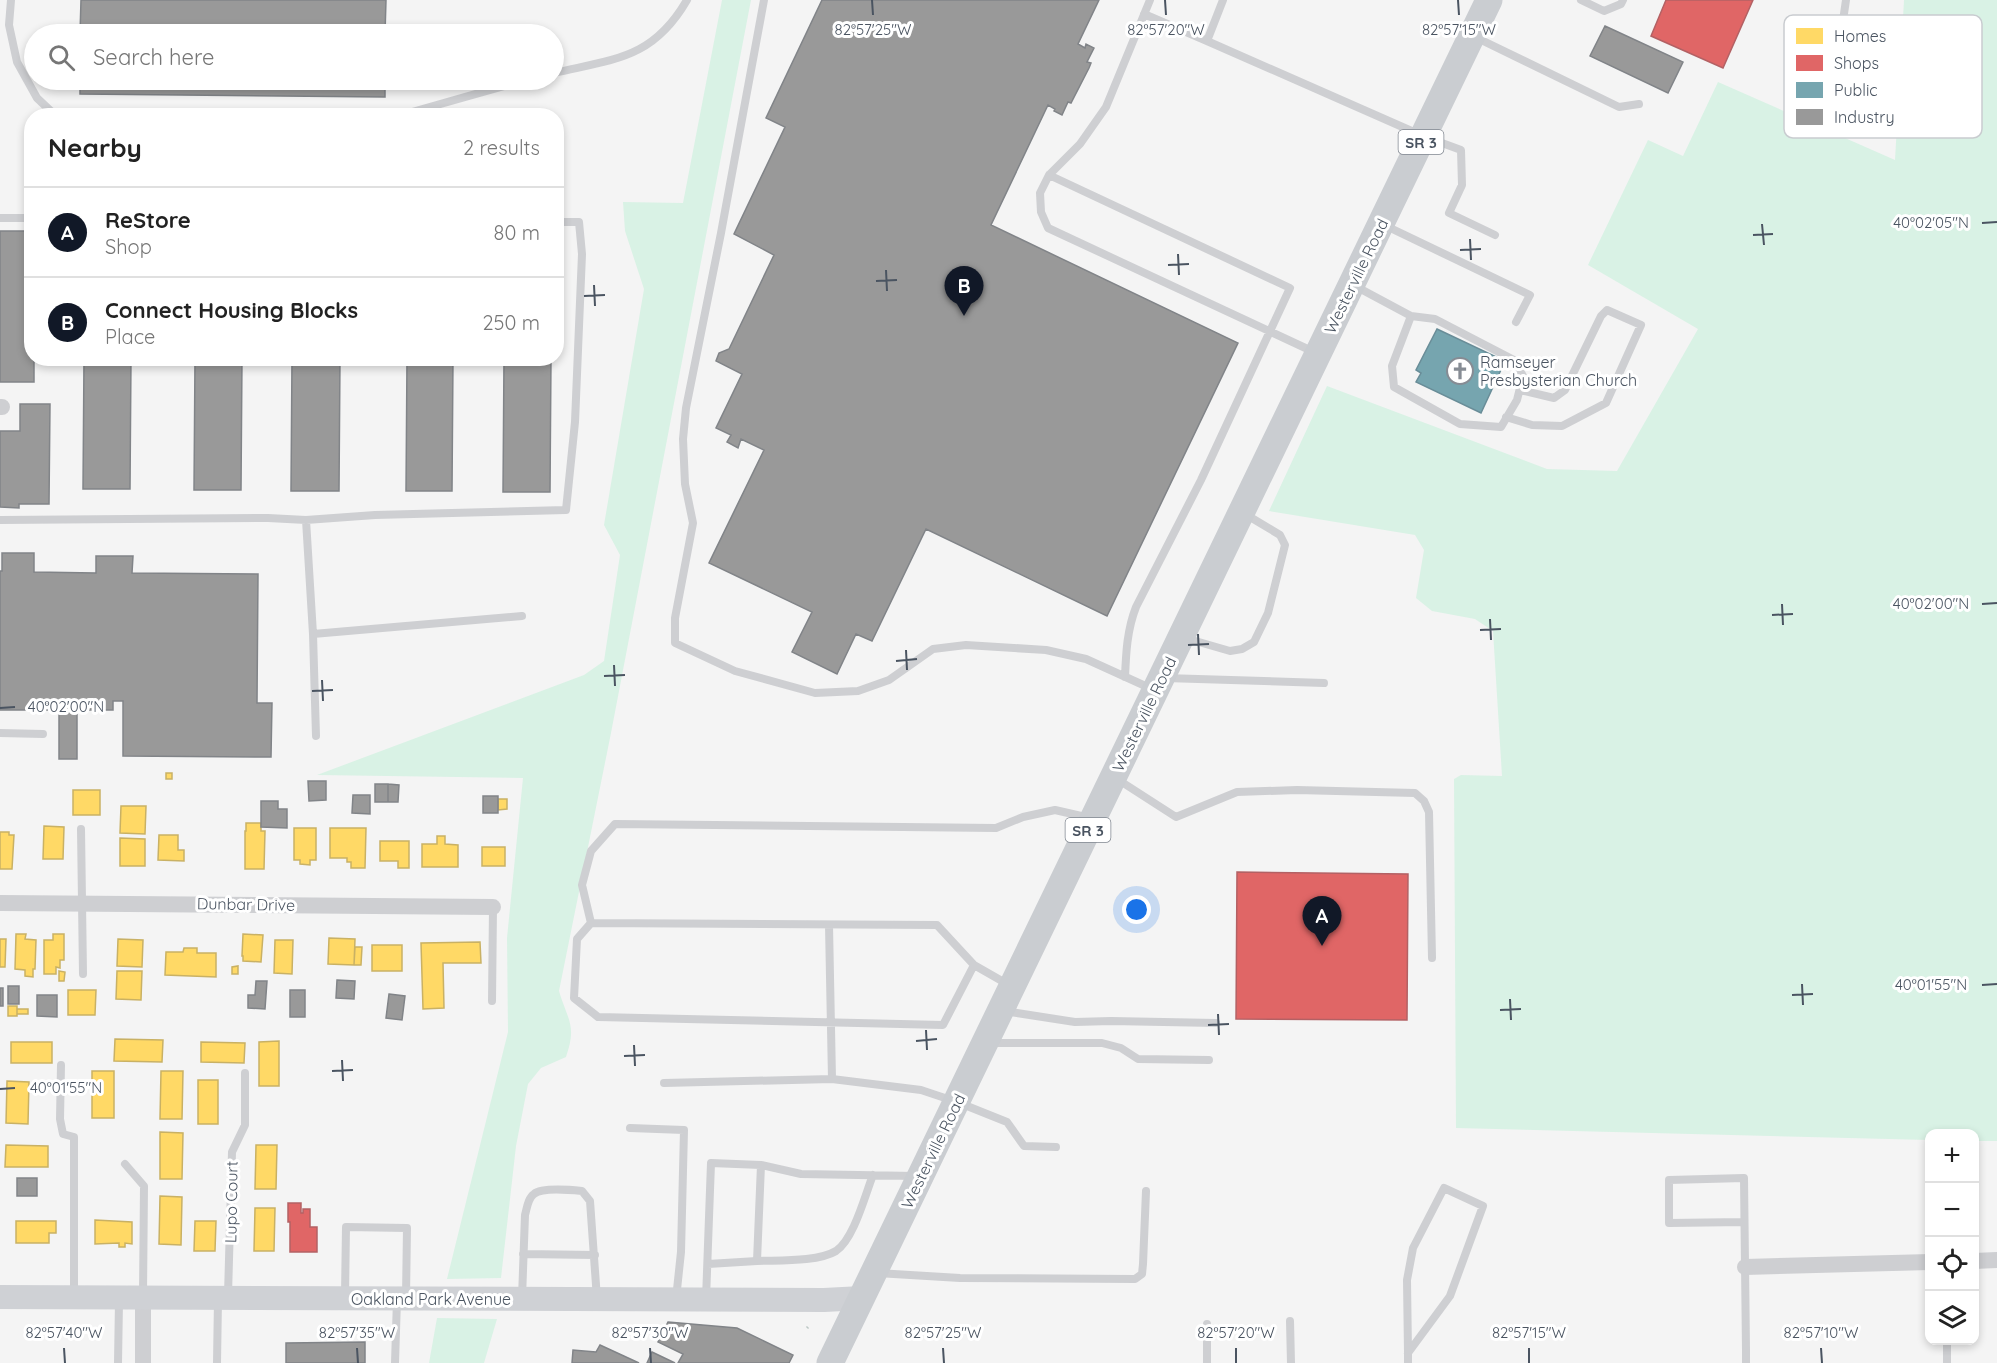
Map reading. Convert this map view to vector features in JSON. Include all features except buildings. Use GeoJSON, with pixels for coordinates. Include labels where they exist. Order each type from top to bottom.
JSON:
{"type":"FeatureCollection","features":[{"type":"Feature","properties":{"kind":"main road","name":"Westerville Road"},"geometry":{"type":"LineString","coordinates":[[830,1363],[1489,0]]}},
{"type":"Feature","properties":{"kind":"main road","name":"Oakland Park Avenue"},"geometry":{"type":"LineString","coordinates":[[0,1297],[824,1300],[862,1298]]}},
{"type":"Feature","properties":{"kind":"street","name":"Dunbar Drive"},"geometry":{"type":"LineString","coordinates":[[0,903],[493,907]]}},
{"type":"Feature","properties":{"kind":"street"},"geometry":{"type":"LineString","coordinates":[[1979,1261],[1997,1260]]}},
{"type":"Feature","properties":{"kind":"street"},"geometry":{"type":"LineString","coordinates":[[1745,1267],[1925,1262]]}},
{"type":"Feature","properties":{"kind":"street"},"geometry":{"type":"LineString","coordinates":[[131,1298],[144,1363]]}},
{"type":"Feature","properties":{"kind":"lane"},"geometry":{"type":"LineString","coordinates":[[12,0],[9,26],[17,62],[24,75]]}},
{"type":"Feature","properties":{"kind":"lane"},"geometry":{"type":"LineString","coordinates":[[564,71],[627,56],[642,49],[661,36],[687,0]]}},
{"type":"Feature","properties":{"kind":"lane"},"geometry":{"type":"LineString","coordinates":[[764,0],[686,408],[683,439],[685,484],[693,523],[675,618],[675,643],[735,671],[815,693],[858,692],[889,680],[933,649],[966,645],[1046,650],[1086,660],[1125,677],[1159,684],[1324,683]]}},
{"type":"Feature","properties":{"kind":"lane"},"geometry":{"type":"LineString","coordinates":[[1150,0],[1106,107],[1080,144],[1049,175],[1040,193],[1041,212],[1048,228],[1318,354]]}},
{"type":"Feature","properties":{"kind":"lane"},"geometry":{"type":"LineString","coordinates":[[1207,41],[1223,0]]}},
{"type":"Feature","properties":{"kind":"lane"},"geometry":{"type":"LineString","coordinates":[[1581,0],[1604,11],[1621,4],[1623,0]]}},
{"type":"Feature","properties":{"kind":"lane"},"geometry":{"type":"LineString","coordinates":[[1844,15],[1846,0]]}},
{"type":"Feature","properties":{"kind":"lane"},"geometry":{"type":"LineString","coordinates":[[1144,14],[1423,136],[1461,150],[1462,185],[1449,213],[1495,235]]}},
{"type":"Feature","properties":{"kind":"lane"},"geometry":{"type":"LineString","coordinates":[[1472,35],[1619,107],[1639,104]]}},
{"type":"Feature","properties":{"kind":"lane"},"geometry":{"type":"LineString","coordinates":[[33,90],[48,108]]}},
{"type":"Feature","properties":{"kind":"lane"},"geometry":{"type":"LineString","coordinates":[[426,108],[490,90]]}},
{"type":"Feature","properties":{"kind":"lane"},"geometry":{"type":"LineString","coordinates":[[1049,175],[1290,288],[1201,480],[1136,607],[1130,623],[1127,642],[1125,677]]}},
{"type":"Feature","properties":{"kind":"lane"},"geometry":{"type":"LineString","coordinates":[[0,218],[24,218]]}},
{"type":"Feature","properties":{"kind":"lane"},"geometry":{"type":"LineString","coordinates":[[0,520],[268,518],[306,520],[387,514],[566,510],[575,422],[582,254],[579,222],[564,222]]}},
{"type":"Feature","properties":{"kind":"lane"},"geometry":{"type":"LineString","coordinates":[[1381,224],[1530,295],[1516,322]]}},
{"type":"Feature","properties":{"kind":"lane"},"geometry":{"type":"LineString","coordinates":[[1352,284],[1411,316],[1435,319],[1514,360],[1523,376],[1517,400],[1501,426],[1460,424],[1394,387],[1392,366],[1411,316]]}},
{"type":"Feature","properties":{"kind":"lane"},"geometry":{"type":"LineString","coordinates":[[1506,417],[1532,425],[1562,426],[1606,403],[1641,325],[1607,310],[1601,316],[1565,390],[1554,398],[1520,390]]}},
{"type":"Feature","properties":{"kind":"lane"},"geometry":{"type":"LineString","coordinates":[[1182,637],[1230,651],[1242,649],[1254,642],[1264,623],[1285,544],[1280,535],[1242,512]]}},
{"type":"Feature","properties":{"kind":"lane"},"geometry":{"type":"LineString","coordinates":[[306,520],[316,736]]}},
{"type":"Feature","properties":{"kind":"lane"},"geometry":{"type":"LineString","coordinates":[[313,634],[522,616]]}},
{"type":"Feature","properties":{"kind":"lane"},"geometry":{"type":"LineString","coordinates":[[0,733],[43,734]]}},
{"type":"Feature","properties":{"kind":"lane"},"geometry":{"type":"LineString","coordinates":[[1114,777],[1176,817],[1237,792],[1297,790],[1415,793],[1424,801],[1429,812],[1432,958]]}},
{"type":"Feature","properties":{"kind":"lane"},"geometry":{"type":"LineString","coordinates":[[591,923],[582,885],[591,851],[615,824],[996,828],[1055,810],[1094,819]]}},
{"type":"Feature","properties":{"kind":"lane"},"geometry":{"type":"LineString","coordinates":[[81,829],[82,974]]}},
{"type":"Feature","properties":{"kind":"lane"},"geometry":{"type":"LineString","coordinates":[[492,1001],[493,907]]}},
{"type":"Feature","properties":{"kind":"lane"},"geometry":{"type":"LineString","coordinates":[[974,965],[943,1025],[598,1017],[574,998],[577,939],[591,923],[937,926],[974,965],[1012,987]]}},
{"type":"Feature","properties":{"kind":"lane"},"geometry":{"type":"LineString","coordinates":[[829,925],[832,1079]]}},
{"type":"Feature","properties":{"kind":"lane"},"geometry":{"type":"LineString","coordinates":[[1001,1011],[1075,1022],[1216,1023]]}},
{"type":"Feature","properties":{"kind":"lane"},"geometry":{"type":"LineString","coordinates":[[985,1042],[1102,1043],[1121,1048],[1138,1059],[1209,1060]]}},
{"type":"Feature","properties":{"kind":"lane"},"geometry":{"type":"LineString","coordinates":[[61,1065],[60,1119],[63,1134],[74,1137],[74,1298]]}},
{"type":"Feature","properties":{"kind":"lane","name":"Lupo Court"},"geometry":{"type":"LineString","coordinates":[[217,1363],[232,1152],[245,1125],[245,1073]]}},
{"type":"Feature","properties":{"kind":"lane"},"geometry":{"type":"LineString","coordinates":[[663,1083],[832,1079],[921,1090],[1006,1122],[1024,1146],[1056,1147]]}},
{"type":"Feature","properties":{"kind":"lane"},"geometry":{"type":"LineString","coordinates":[[630,1128],[684,1130],[681,1252],[676,1299]]}},
{"type":"Feature","properties":{"kind":"lane"},"geometry":{"type":"LineString","coordinates":[[706,1299],[711,1163],[760,1165],[801,1174],[921,1176]]}},
{"type":"Feature","properties":{"kind":"lane"},"geometry":{"type":"LineString","coordinates":[[118,1363],[131,1298],[144,1186],[125,1164]]}},
{"type":"Feature","properties":{"kind":"lane"},"geometry":{"type":"LineString","coordinates":[[757,1261],[760,1165]]}},
{"type":"Feature","properties":{"kind":"lane"},"geometry":{"type":"LineString","coordinates":[[708,1264],[809,1259],[835,1251],[845,1240],[854,1224],[873,1175]]}},
{"type":"Feature","properties":{"kind":"lane"},"geometry":{"type":"LineString","coordinates":[[1744,1222],[1669,1223],[1669,1180],[1744,1178],[1746,1363]]}},
{"type":"Feature","properties":{"kind":"lane"},"geometry":{"type":"LineString","coordinates":[[1408,1353],[1450,1296],[1484,1206],[1444,1188],[1413,1248],[1407,1280],[1408,1363]]}},
{"type":"Feature","properties":{"kind":"lane"},"geometry":{"type":"LineString","coordinates":[[522,1299],[525,1215],[532,1195],[538,1191],[569,1190],[582,1191],[590,1201],[597,1299]]}},
{"type":"Feature","properties":{"kind":"lane"},"geometry":{"type":"LineString","coordinates":[[874,1273],[971,1278],[1135,1279],[1142,1274],[1146,1191]]}},
{"type":"Feature","properties":{"kind":"lane"},"geometry":{"type":"LineString","coordinates":[[345,1298],[346,1227],[407,1228],[395,1363]]}},
{"type":"Feature","properties":{"kind":"lane"},"geometry":{"type":"LineString","coordinates":[[523,1254],[595,1255]]}},
{"type":"Feature","properties":{"kind":"lane"},"geometry":{"type":"LineString","coordinates":[[1290,1321],[1291,1363]]}},
{"type":"Feature","properties":{"kind":"lane"},"geometry":{"type":"LineString","coordinates":[[1207,1324],[1207,1363]]}},
{"type":"Feature","properties":{"kind":"lane"},"geometry":{"type":"LineString","coordinates":[[1947,1345],[1947,1363]]}},
{"type":"Feature","properties":{"kind":"green space"},"geometry":{"type":"Polygon","coordinates":[[[722,0],[751,0],[611,733],[559,991],[570,1023],[571,1037],[566,1057],[541,1068],[528,1084],[516,1146],[501,1278],[447,1279],[508,1032],[507,938],[523,778],[317,775],[584,675],[604,661],[620,555],[604,525],[644,289],[625,231],[623,202],[683,203],[722,0]]]}},
{"type":"Feature","properties":{"kind":"green space"},"geometry":{"type":"Polygon","coordinates":[[[1904,0],[1997,0],[1997,1141],[1979,1141],[1979,1129],[1925,1129],[1925,1140],[1456,1128],[1454,779],[1461,775],[1502,776],[1493,631],[1475,619],[1432,611],[1416,598],[1424,550],[1415,535],[1269,511],[1327,386],[1547,469],[1617,471],[1698,329],[1588,265],[1648,140],[1683,156],[1718,82],[1784,111],[1784,138],[1845,138],[1895,160],[1896,138],[1982,138],[1982,15],[1903,15],[1904,0]]]}},
{"type":"Feature","properties":{"kind":"green space"},"geometry":{"type":"Polygon","coordinates":[[[437,1318],[497,1319],[484,1363],[429,1363],[437,1318]]]}},
{"type":"Feature","properties":{"kind":"place","name":"Connect Housing Blocks"},"geometry":{"type":"Point","coordinates":[964,316]}},
{"type":"Feature","properties":{"kind":"place","name":"Ramseyer Presbysterian Church"},"geometry":{"type":"Point","coordinates":[1460,371]}},
{"type":"Feature","properties":{"kind":"place","name":"ReStore"},"geometry":{"type":"Point","coordinates":[1322,946]}}]}
